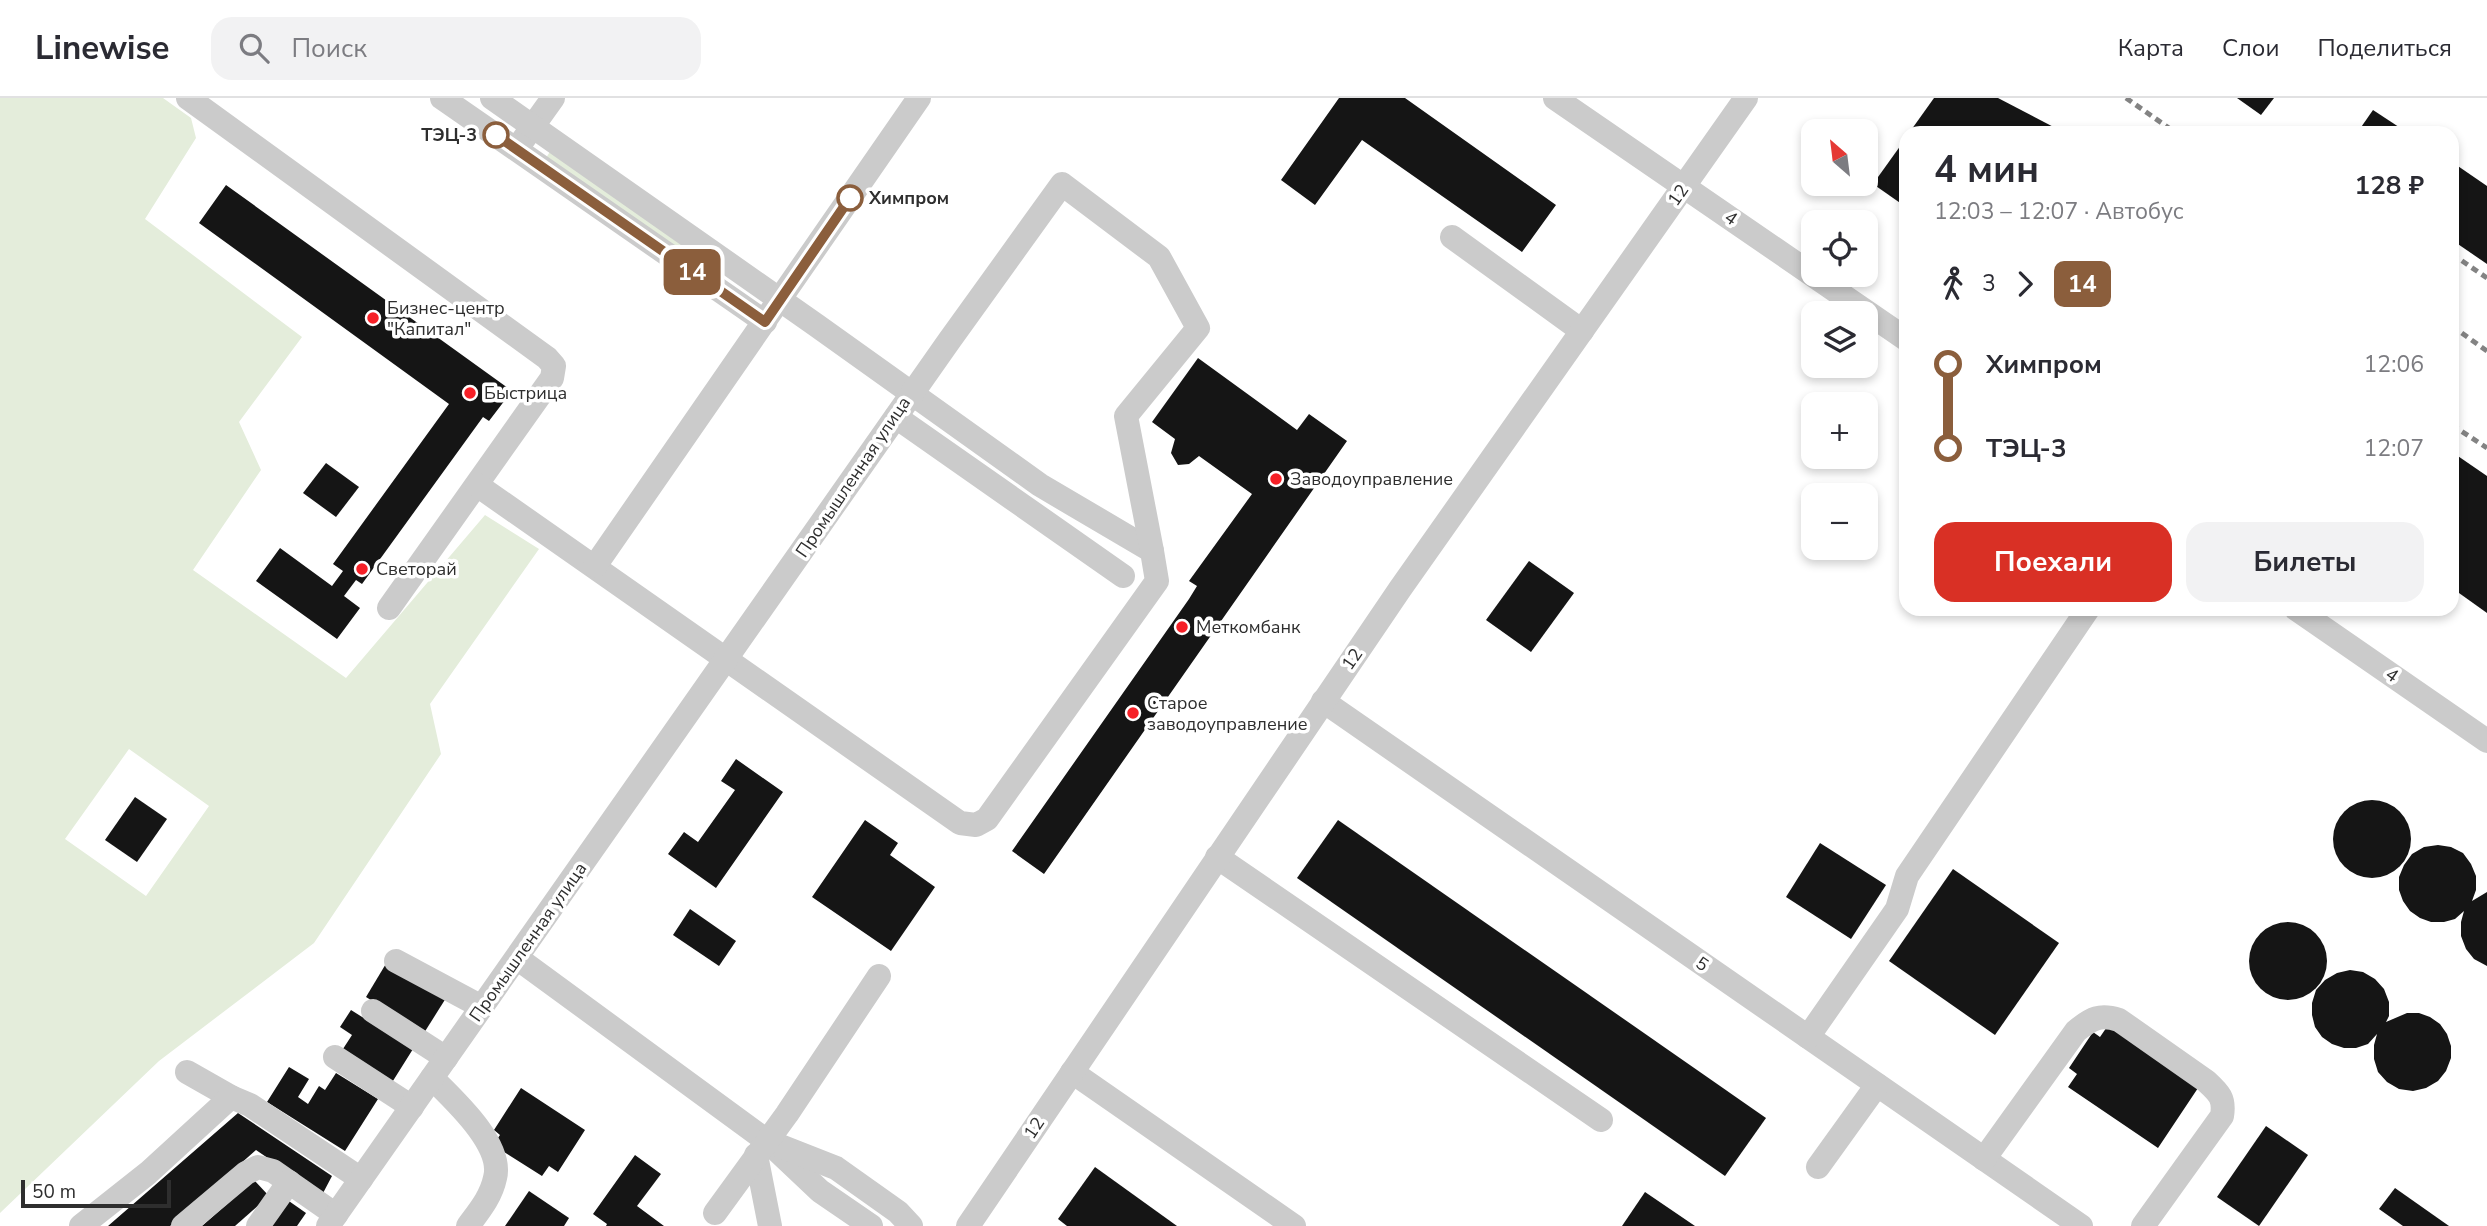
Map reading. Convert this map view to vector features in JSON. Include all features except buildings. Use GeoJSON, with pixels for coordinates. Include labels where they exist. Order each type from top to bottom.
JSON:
{"type":"FeatureCollection","features":[{"type":"Feature","properties":{"kind":"street"},"geometry":{"type":"LineString","coordinates":[[188,98],[547,358],[554,366],[552,378],[389,608]]}},
{"type":"Feature","properties":{"kind":"street"},"geometry":{"type":"LineString","coordinates":[[442,98],[765,322]]}},
{"type":"Feature","properties":{"kind":"street","name":"Промышленная улица"},"geometry":{"type":"LineString","coordinates":[[332,1220],[913,393],[492,98]]}},
{"type":"Feature","properties":{"kind":"street"},"geometry":{"type":"LineString","coordinates":[[516,149],[553,98]]}},
{"type":"Feature","properties":{"kind":"street"},"geometry":{"type":"LineString","coordinates":[[595,566],[919,98]]}},
{"type":"Feature","properties":{"kind":"street","name":"4"},"geometry":{"type":"LineString","coordinates":[[1555,98],[1899,334]]}},
{"type":"Feature","properties":{"kind":"street","name":"12"},"geometry":{"type":"LineString","coordinates":[[968,1226],[1323,701],[1746,98]]}},
{"type":"Feature","properties":{"kind":"street"},"geometry":{"type":"LineString","coordinates":[[477,485],[960,823],[976,825],[987,819],[1157,581],[1152,551],[1126,415],[1198,328],[1159,257],[1062,184],[913,393],[1040,485],[1152,551]]}},
{"type":"Feature","properties":{"kind":"street"},"geometry":{"type":"LineString","coordinates":[[1452,237],[1582,331]]}},
{"type":"Feature","properties":{"kind":"street"},"geometry":{"type":"LineString","coordinates":[[896,417],[1123,576]]}},
{"type":"Feature","properties":{"kind":"street"},"geometry":{"type":"LineString","coordinates":[[1808,1037],[1897,909],[1907,876],[2083,616]]}},
{"type":"Feature","properties":{"kind":"street","name":"4"},"geometry":{"type":"LineString","coordinates":[[2307,616],[2487,741]]}},
{"type":"Feature","properties":{"kind":"street","name":"5"},"geometry":{"type":"LineString","coordinates":[[1323,701],[2081,1226]]}},
{"type":"Feature","properties":{"kind":"street"},"geometry":{"type":"LineString","coordinates":[[1217,857],[1601,1120]]}},
{"type":"Feature","properties":{"kind":"street"},"geometry":{"type":"LineString","coordinates":[[517,958],[762,1148],[871,1226]]}},
{"type":"Feature","properties":{"kind":"street"},"geometry":{"type":"LineString","coordinates":[[396,961],[482,1007]]}},
{"type":"Feature","properties":{"kind":"street"},"geometry":{"type":"LineString","coordinates":[[715,1213],[879,976]]}},
{"type":"Feature","properties":{"kind":"street"},"geometry":{"type":"LineString","coordinates":[[373,1011],[439,1068],[493,1153],[496,1175],[488,1198],[468,1226]]}},
{"type":"Feature","properties":{"kind":"street"},"geometry":{"type":"LineString","coordinates":[[1984,1159],[2077,1031],[2091,1019],[2105,1015],[2119,1020],[2206,1081],[2218,1092],[2224,1105],[2222,1116],[2143,1226]]}},
{"type":"Feature","properties":{"kind":"street"},"geometry":{"type":"LineString","coordinates":[[335,1057],[412,1107]]}},
{"type":"Feature","properties":{"kind":"street"},"geometry":{"type":"LineString","coordinates":[[187,1072],[250,1105],[361,1179]]}},
{"type":"Feature","properties":{"kind":"street"},"geometry":{"type":"LineString","coordinates":[[1072,1072],[1294,1226]]}},
{"type":"Feature","properties":{"kind":"street"},"geometry":{"type":"LineString","coordinates":[[1818,1167],[1877,1085]]}},
{"type":"Feature","properties":{"kind":"street"},"geometry":{"type":"LineString","coordinates":[[81,1226],[148,1173],[231,1097]]}},
{"type":"Feature","properties":{"kind":"street"},"geometry":{"type":"LineString","coordinates":[[762,1148],[770,1226]]}},
{"type":"Feature","properties":{"kind":"street"},"geometry":{"type":"LineString","coordinates":[[762,1148],[836,1168],[898,1212],[911,1226]]}},
{"type":"Feature","properties":{"kind":"street"},"geometry":{"type":"LineString","coordinates":[[183,1226],[246,1173],[258,1167],[273,1171],[289,1182],[332,1220]]}},
{"type":"Feature","properties":{"kind":"street"},"geometry":{"type":"LineString","coordinates":[[258,1226],[289,1182]]}},
{"type":"Feature","properties":{"kind":"green space"},"geometry":{"type":"Polygon","coordinates":[[[0,98],[163,98],[191,118],[196,138],[145,219],[302,337],[239,422],[261,470],[193,570],[346,678],[485,515],[539,549],[430,704],[441,754],[314,943],[159,1061],[0,1213],[0,98]],[[129,749],[65,839],[146,896],[209,806],[129,749]]]}},
{"type":"Feature","properties":{"kind":"green space"},"geometry":{"type":"Polygon","coordinates":[[[551,150],[724,272],[719,279],[546,158],[551,150]]]}},
{"type":"Feature","properties":{"kind":"railway"},"geometry":{"type":"LineString","coordinates":[[2126,98],[2166,126]]}},
{"type":"Feature","properties":{"kind":"railway"},"geometry":{"type":"LineString","coordinates":[[2459,259],[2487,278]]}},
{"type":"Feature","properties":{"kind":"railway"},"geometry":{"type":"LineString","coordinates":[[2459,331],[2487,351]]}},
{"type":"Feature","properties":{"kind":"railway"},"geometry":{"type":"LineString","coordinates":[[2459,430],[2487,448]]}},
{"type":"Feature","properties":{"kind":"bus line","name":"14"},"geometry":{"type":"LineString","coordinates":[[496,135],[765,322],[850,198]]}},
{"type":"Feature","properties":{"kind":"place","name":"ТЭЦ-3"},"geometry":{"type":"Point","coordinates":[496,135]}},
{"type":"Feature","properties":{"kind":"place","name":"Химпром"},"geometry":{"type":"Point","coordinates":[850,198]}},
{"type":"Feature","properties":{"kind":"place","name":"Бизнес-центр \"Капитал\""},"geometry":{"type":"Point","coordinates":[373,318]}},
{"type":"Feature","properties":{"kind":"place","name":"Быстрица"},"geometry":{"type":"Point","coordinates":[470,393]}},
{"type":"Feature","properties":{"kind":"place","name":"Заводоуправление"},"geometry":{"type":"Point","coordinates":[1276,479]}},
{"type":"Feature","properties":{"kind":"place","name":"Светорай"},"geometry":{"type":"Point","coordinates":[362,569]}},
{"type":"Feature","properties":{"kind":"place","name":"Меткомбанк"},"geometry":{"type":"Point","coordinates":[1182,627]}},
{"type":"Feature","properties":{"kind":"place","name":"Старое заводоуправление"},"geometry":{"type":"Point","coordinates":[1133,713]}}]}
